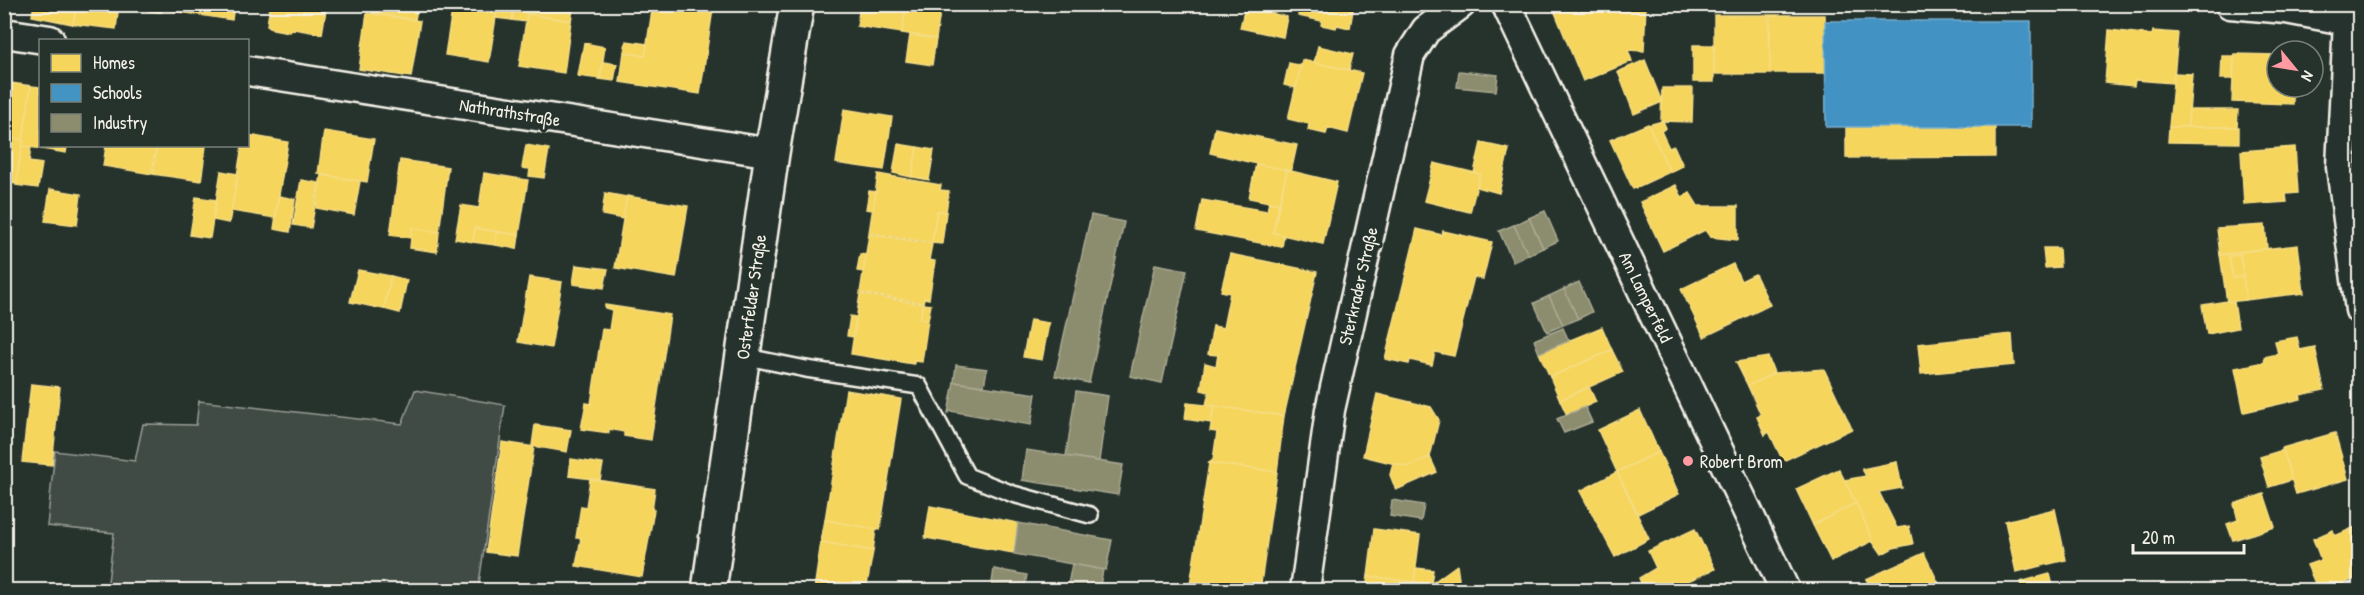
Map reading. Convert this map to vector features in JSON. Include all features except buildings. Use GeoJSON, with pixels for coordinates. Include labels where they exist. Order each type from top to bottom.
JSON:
{"type":"FeatureCollection","features":[{"type":"Feature","properties":{"kind":"main road","name":"Osterfelder Straße"},"geometry":{"type":"LineString","coordinates":[[709,591],[772,153],[797,4]]}},
{"type":"Feature","properties":{"kind":"street","name":"Sterkrader Straße"},"geometry":{"type":"LineString","coordinates":[[1305,591],[1330,410],[1410,56],[1426,30],[1461,4]]}},
{"type":"Feature","properties":{"kind":"street","name":"Am Lamperfeld"},"geometry":{"type":"LineString","coordinates":[[1506,4],[1785,591]]}},
{"type":"Feature","properties":{"kind":"street"},"geometry":{"type":"LineString","coordinates":[[2230,4],[2286,9],[2354,21],[2341,167],[2360,310]]}},
{"type":"Feature","properties":{"kind":"street"},"geometry":{"type":"LineString","coordinates":[[4,33],[43,39]]}},
{"type":"Feature","properties":{"kind":"street","name":"Nathrathstraße"},"geometry":{"type":"LineString","coordinates":[[249,71],[772,153]]}},
{"type":"Feature","properties":{"kind":"lane"},"geometry":{"type":"LineString","coordinates":[[742,356],[806,369],[919,386],[967,476],[1013,494],[1090,515]]}},
{"type":"Feature","properties":{"kind":"shaded area"},"geometry":{"type":"Polygon","coordinates":[[[415,390],[505,405],[478,590],[107,590],[114,533],[47,526],[55,451],[135,461],[143,424],[196,425],[199,401],[402,424],[415,390]]]}},
{"type":"Feature","properties":{"kind":"place","name":"Robert Brom"},"geometry":{"type":"Point","coordinates":[1688,461]}}]}
